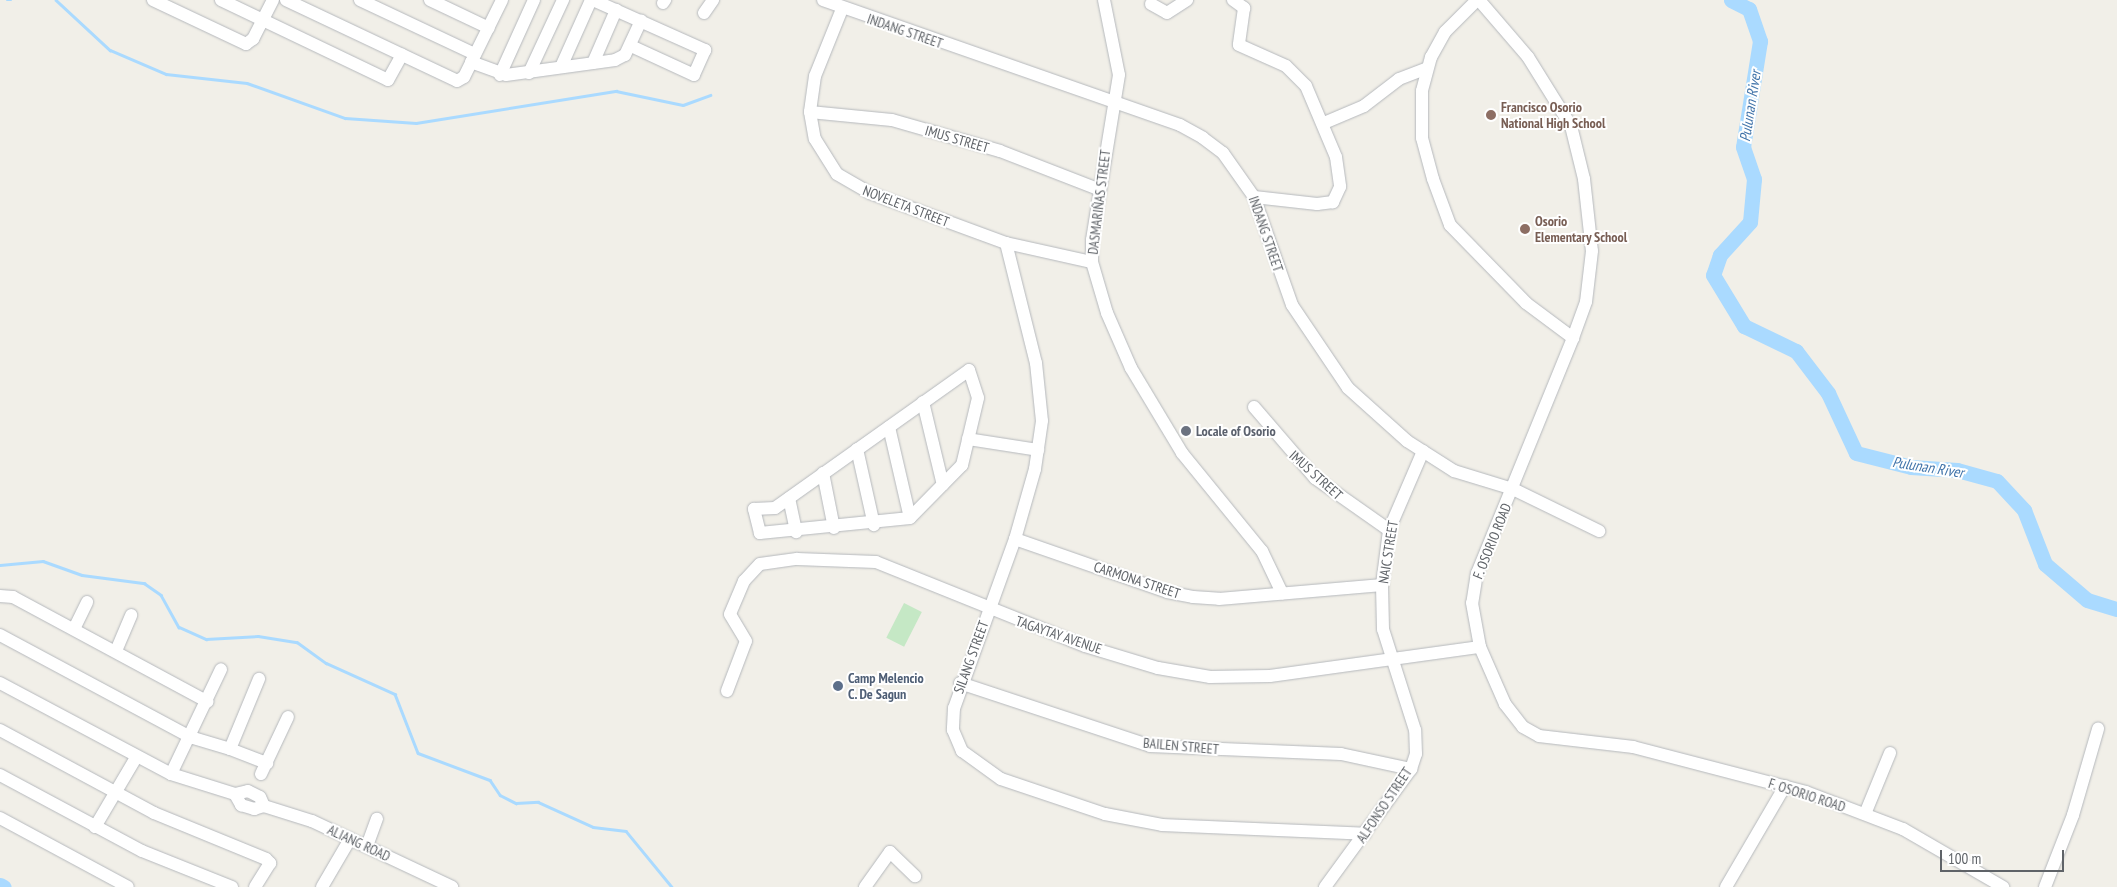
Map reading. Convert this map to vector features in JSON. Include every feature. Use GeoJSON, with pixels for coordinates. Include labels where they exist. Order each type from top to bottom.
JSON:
{"type":"FeatureCollection","features":[{"type":"Feature","properties":{"kind":"street"},"geometry":{"type":"LineString","coordinates":[[221,0],[388,80],[402,55]]}},
{"type":"Feature","properties":{"kind":"street"},"geometry":{"type":"LineString","coordinates":[[156,1],[246,44],[273,0]]}},
{"type":"Feature","properties":{"kind":"street"},"geometry":{"type":"LineString","coordinates":[[286,0],[457,80],[473,58],[502,0]]}},
{"type":"Feature","properties":{"kind":"street"},"geometry":{"type":"LineString","coordinates":[[360,0],[473,58],[500,75],[529,73],[621,58],[630,46],[641,21]]}},
{"type":"Feature","properties":{"kind":"street"},"geometry":{"type":"LineString","coordinates":[[430,0],[489,28]]}},
{"type":"Feature","properties":{"kind":"street"},"geometry":{"type":"LineString","coordinates":[[500,75],[534,0]]}},
{"type":"Feature","properties":{"kind":"street"},"geometry":{"type":"LineString","coordinates":[[529,73],[563,0]]}},
{"type":"Feature","properties":{"kind":"street"},"geometry":{"type":"LineString","coordinates":[[561,67],[592,0],[706,50],[694,75],[630,46]]}},
{"type":"Feature","properties":{"kind":"street"},"geometry":{"type":"LineString","coordinates":[[704,13],[713,0]]}},
{"type":"Feature","properties":{"kind":"street","name":"INDANG STREET"},"geometry":{"type":"LineString","coordinates":[[823,0],[842,9],[1113,102],[1203,138],[1223,153],[1254,196],[1292,306],[1329,364],[1374,413],[1423,451],[1454,471],[1513,489],[1574,523],[1599,531]]}},
{"type":"Feature","properties":{"kind":"street","name":"DASMARIÑAS STREET"},"geometry":{"type":"LineString","coordinates":[[1104,0],[1119,75],[1098,189],[1092,262],[1107,313],[1131,368],[1182,452],[1262,551],[1282,593]]}},
{"type":"Feature","properties":{"kind":"street"},"geometry":{"type":"LineString","coordinates":[[1151,4],[1167,13],[1187,0]]}},
{"type":"Feature","properties":{"kind":"street"},"geometry":{"type":"LineString","coordinates":[[1233,0],[1244,8],[1239,45],[1286,66],[1306,86],[1324,123],[1339,180],[1333,202],[1254,196]]}},
{"type":"Feature","properties":{"kind":"street"},"geometry":{"type":"LineString","coordinates":[[1478,0],[1445,32],[1427,68],[1422,91],[1422,138],[1444,215],[1526,303],[1573,338]]}},
{"type":"Feature","properties":{"kind":"street","name":"F. OSORIO ROAD"},"geometry":{"type":"LineString","coordinates":[[1478,0],[1528,56],[1571,126],[1584,179],[1592,251],[1586,302],[1513,489],[1476,573],[1472,603],[1480,647],[1505,704],[1524,727],[1539,736],[1633,747],[1785,786],[1865,814],[1903,829],[1984,882],[2002,887]]}},
{"type":"Feature","properties":{"kind":"street","name":"NOVELETA STREET"},"geometry":{"type":"LineString","coordinates":[[842,9],[815,76],[810,112],[825,160],[851,185],[1006,243],[1092,262]]}},
{"type":"Feature","properties":{"kind":"street"},"geometry":{"type":"LineString","coordinates":[[593,63],[616,10]]}},
{"type":"Feature","properties":{"kind":"street"},"geometry":{"type":"LineString","coordinates":[[1324,123],[1364,106],[1399,79],[1427,68]]}},
{"type":"Feature","properties":{"kind":"street","name":"IMUS STREET"},"geometry":{"type":"LineString","coordinates":[[810,112],[892,120],[1000,151],[1098,189]]}},
{"type":"Feature","properties":{"kind":"street","name":"SILANG STREET"},"geometry":{"type":"LineString","coordinates":[[1006,243],[1041,389],[1038,450],[1015,539],[960,683],[954,708],[956,737],[977,766],[1001,780],[1105,814],[1162,825],[1365,834]]}},
{"type":"Feature","properties":{"kind":"street"},"geometry":{"type":"LineString","coordinates":[[969,370],[978,398],[962,465],[910,518],[874,525],[762,535],[754,509],[775,508],[889,427],[969,370]]}},
{"type":"Feature","properties":{"kind":"street"},"geometry":{"type":"LineString","coordinates":[[923,402],[943,485]]}},
{"type":"Feature","properties":{"kind":"street","name":"IMUS STREET"},"geometry":{"type":"LineString","coordinates":[[1254,407],[1315,478],[1389,530]]}},
{"type":"Feature","properties":{"kind":"street"},"geometry":{"type":"LineString","coordinates":[[889,427],[910,518]]}},
{"type":"Feature","properties":{"kind":"street"},"geometry":{"type":"LineString","coordinates":[[968,439],[1038,450]]}},
{"type":"Feature","properties":{"kind":"street"},"geometry":{"type":"LineString","coordinates":[[857,449],[874,525]]}},
{"type":"Feature","properties":{"kind":"street","name":"NAIC STREET"},"geometry":{"type":"LineString","coordinates":[[1390,658],[1382,585],[1389,530],[1423,451]]}},
{"type":"Feature","properties":{"kind":"street"},"geometry":{"type":"LineString","coordinates":[[823,473],[834,528]]}},
{"type":"Feature","properties":{"kind":"street"},"geometry":{"type":"LineString","coordinates":[[789,498],[796,532]]}},
{"type":"Feature","properties":{"kind":"street","name":"CARMONA STREET"},"geometry":{"type":"LineString","coordinates":[[1015,539],[1166,592],[1219,599],[1382,585]]}},
{"type":"Feature","properties":{"kind":"street","name":"TAGAYTAY AVENUE"},"geometry":{"type":"LineString","coordinates":[[728,691],[746,641],[730,614],[744,581],[760,564],[822,558],[876,562],[989,610],[1149,666],[1210,677],[1270,676],[1480,647]]}},
{"type":"Feature","properties":{"kind":"street"},"geometry":{"type":"LineString","coordinates":[[0,596],[13,597],[208,702]]}},
{"type":"Feature","properties":{"kind":"street"},"geometry":{"type":"LineString","coordinates":[[74,629],[87,602]]}},
{"type":"Feature","properties":{"kind":"street"},"geometry":{"type":"LineString","coordinates":[[116,651],[131,614]]}},
{"type":"Feature","properties":{"kind":"street"},"geometry":{"type":"LineString","coordinates":[[0,635],[190,738],[230,749],[264,768],[288,717]]}},
{"type":"Feature","properties":{"kind":"street","name":"ALFONSO STREET"},"geometry":{"type":"LineString","coordinates":[[1325,887],[1411,769],[1415,730],[1390,658]]}},
{"type":"Feature","properties":{"kind":"street"},"geometry":{"type":"LineString","coordinates":[[0,682],[171,774],[208,702],[222,669]]}},
{"type":"Feature","properties":{"kind":"street"},"geometry":{"type":"LineString","coordinates":[[230,749],[259,679]]}},
{"type":"Feature","properties":{"kind":"street","name":"BAILEN STREET"},"geometry":{"type":"LineString","coordinates":[[960,683],[1150,746],[1340,754],[1411,769]]}},
{"type":"Feature","properties":{"kind":"street"},"geometry":{"type":"LineString","coordinates":[[2045,887],[2073,815],[2098,729]]}},
{"type":"Feature","properties":{"kind":"street"},"geometry":{"type":"LineString","coordinates":[[0,730],[114,793],[266,859],[270,863],[255,887]]}},
{"type":"Feature","properties":{"kind":"street"},"geometry":{"type":"LineString","coordinates":[[1865,814],[1890,753]]}},
{"type":"Feature","properties":{"kind":"street"},"geometry":{"type":"LineString","coordinates":[[95,827],[136,756]]}},
{"type":"Feature","properties":{"kind":"street","name":"ALIANG ROAD"},"geometry":{"type":"LineString","coordinates":[[171,774],[235,794],[241,805],[254,809],[264,806],[350,838],[444,885]]}},
{"type":"Feature","properties":{"kind":"street"},"geometry":{"type":"LineString","coordinates":[[1,778],[95,827],[232,887]]}},
{"type":"Feature","properties":{"kind":"street"},"geometry":{"type":"LineString","coordinates":[[1726,887],[1785,786]]}},
{"type":"Feature","properties":{"kind":"street"},"geometry":{"type":"LineString","coordinates":[[0,818],[111,884],[128,887]]}},
{"type":"Feature","properties":{"kind":"street"},"geometry":{"type":"LineString","coordinates":[[366,846],[377,819]]}},
{"type":"Feature","properties":{"kind":"street"},"geometry":{"type":"LineString","coordinates":[[322,887],[350,838]]}},
{"type":"Feature","properties":{"kind":"street"},"geometry":{"type":"LineString","coordinates":[[865,887],[890,852],[914,876]]}},
{"type":"Feature","properties":{"kind":"green space"},"geometry":{"type":"Polygon","coordinates":[[[904,603],[922,612],[904,647],[886,638],[904,603]]]}},
{"type":"Feature","properties":{"kind":"waterway"},"geometry":{"type":"LineString","coordinates":[[56,0],[110,50],[166,74],[247,83],[345,118],[416,123],[616,91],[683,105],[710,95]]}},
{"type":"Feature","properties":{"kind":"waterway","name":"Pulunan River"},"geometry":{"type":"LineString","coordinates":[[1731,0],[1749,9],[1760,41],[1743,147],[1754,179],[1750,222],[1720,255],[1713,275],[1744,326],[1796,351],[1828,393],[1856,453],[1911,467],[1957,470],[1997,481],[2024,510],[2045,564],[2087,600],[2117,609]]}},
{"type":"Feature","properties":{"kind":"waterway"},"geometry":{"type":"LineString","coordinates":[[0,565],[43,561],[82,575],[144,583],[161,595],[179,627],[206,639],[258,636],[297,642],[326,663],[395,694],[418,753],[490,780],[500,795],[516,803],[538,802],[593,827],[626,831],[672,887]]}},
{"type":"Feature","properties":{"kind":"waterway"},"geometry":{"type":"LineString","coordinates":[[0,885],[4,887]]}},
{"type":"Feature","properties":{"kind":"place","name":"Francisco Osorio National High School"},"geometry":{"type":"Point","coordinates":[1491,115]}},
{"type":"Feature","properties":{"kind":"place","name":"Osorio Elementary School"},"geometry":{"type":"Point","coordinates":[1525,229]}},
{"type":"Feature","properties":{"kind":"place","name":"Locale of Osorio"},"geometry":{"type":"Point","coordinates":[1186,431]}},
{"type":"Feature","properties":{"kind":"place","name":"Camp Melencio C. De Sagun"},"geometry":{"type":"Point","coordinates":[838,686]}}]}
